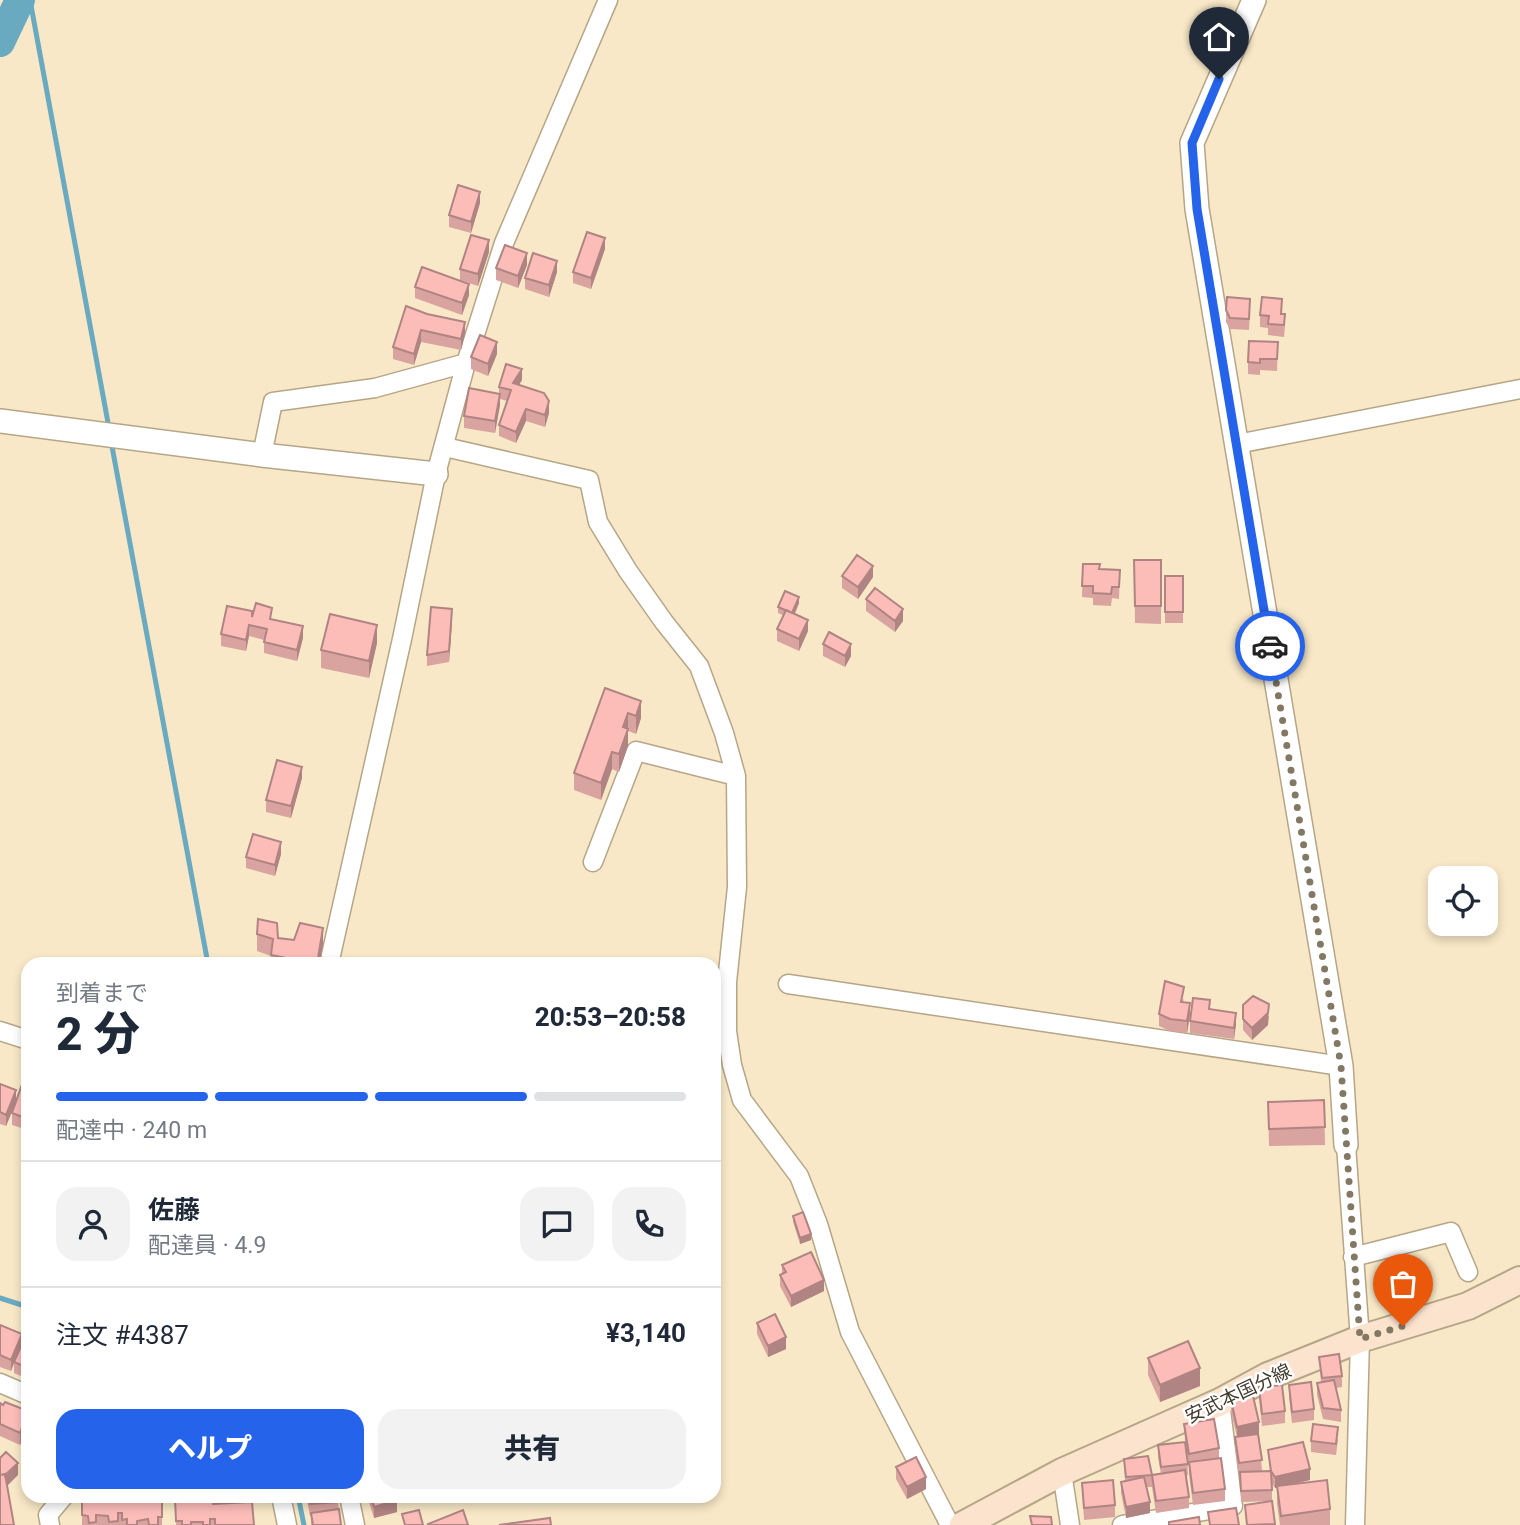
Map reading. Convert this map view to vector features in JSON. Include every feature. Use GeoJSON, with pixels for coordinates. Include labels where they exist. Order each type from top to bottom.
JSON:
{"type":"FeatureCollection","features":[{"type":"Feature","properties":{"kind":"main road","name":"安武本国分線"},"geometry":{"type":"LineString","coordinates":[[963,1525],[1062,1472],[1220,1402],[1268,1376],[1360,1339],[1468,1306],[1520,1280]]}},
{"type":"Feature","properties":{"kind":"street"},"geometry":{"type":"LineString","coordinates":[[331,957],[436,474],[466,363],[503,243],[608,0]]}},
{"type":"Feature","properties":{"kind":"street"},"geometry":{"type":"LineString","coordinates":[[1254,0],[1192,143],[1197,209],[1341,1066],[1360,1339],[1356,1525]]}},
{"type":"Feature","properties":{"kind":"street"},"geometry":{"type":"LineString","coordinates":[[262,455],[274,402],[374,388],[466,363]]}},
{"type":"Feature","properties":{"kind":"street"},"geometry":{"type":"LineString","coordinates":[[1237,444],[1520,389]]}},
{"type":"Feature","properties":{"kind":"street"},"geometry":{"type":"LineString","coordinates":[[0,421],[262,455],[436,474]]}},
{"type":"Feature","properties":{"kind":"street"},"geometry":{"type":"LineString","coordinates":[[445,447],[589,480],[598,522],[628,571],[699,666],[724,733],[736,776],[737,887],[727,982],[727,1031],[732,1065],[742,1100],[799,1176],[818,1224],[850,1332],[950,1525]]}},
{"type":"Feature","properties":{"kind":"street"},"geometry":{"type":"LineString","coordinates":[[593,862],[636,751],[736,776]]}},
{"type":"Feature","properties":{"kind":"street"},"geometry":{"type":"LineString","coordinates":[[788,984],[1341,1066]]}},
{"type":"Feature","properties":{"kind":"street"},"geometry":{"type":"LineString","coordinates":[[0,1031],[21,1038]]}},
{"type":"Feature","properties":{"kind":"street"},"geometry":{"type":"LineString","coordinates":[[1353,1257],[1451,1232],[1468,1272]]}},
{"type":"Feature","properties":{"kind":"street"},"geometry":{"type":"LineString","coordinates":[[0,1383],[21,1392]]}},
{"type":"Feature","properties":{"kind":"street"},"geometry":{"type":"LineString","coordinates":[[1122,1525],[1233,1506],[1220,1402]]}},
{"type":"Feature","properties":{"kind":"street"},"geometry":{"type":"LineString","coordinates":[[1062,1472],[1070,1525]]}},
{"type":"Feature","properties":{"kind":"street"},"geometry":{"type":"LineString","coordinates":[[50,1525],[48,1515],[58,1503]]}},
{"type":"Feature","properties":{"kind":"street"},"geometry":{"type":"LineString","coordinates":[[282,1503],[287,1525]]}},
{"type":"Feature","properties":{"kind":"street"},"geometry":{"type":"LineString","coordinates":[[350,1503],[355,1525]]}},
{"type":"Feature","properties":{"kind":"building"},"geometry":{"type":"Polygon","coordinates":[[[458,185],[480,192],[471,222],[449,215],[458,185]]]}},
{"type":"Feature","properties":{"kind":"building"},"geometry":{"type":"Polygon","coordinates":[[[587,232],[605,238],[591,278],[573,272],[587,232]]]}},
{"type":"Feature","properties":{"kind":"building"},"geometry":{"type":"Polygon","coordinates":[[[471,235],[489,240],[478,274],[460,269],[471,235]]]}},
{"type":"Feature","properties":{"kind":"building"},"geometry":{"type":"Polygon","coordinates":[[[505,245],[527,253],[518,276],[496,268],[505,245]]]}},
{"type":"Feature","properties":{"kind":"building"},"geometry":{"type":"Polygon","coordinates":[[[533,253],[557,261],[549,285],[525,278],[533,253]]]}},
{"type":"Feature","properties":{"kind":"building"},"geometry":{"type":"Polygon","coordinates":[[[422,267],[469,284],[462,303],[415,287],[422,267]]]}},
{"type":"Feature","properties":{"kind":"building"},"geometry":{"type":"Polygon","coordinates":[[[1227,297],[1250,299],[1249,319],[1230,318],[1226,310],[1227,297]]]}},
{"type":"Feature","properties":{"kind":"building"},"geometry":{"type":"Polygon","coordinates":[[[1262,297],[1282,299],[1281,314],[1285,314],[1284,325],[1268,324],[1269,316],[1260,315],[1262,297]]]}},
{"type":"Feature","properties":{"kind":"building"},"geometry":{"type":"Polygon","coordinates":[[[406,306],[427,314],[465,322],[461,339],[421,330],[414,354],[393,347],[406,306]]]}},
{"type":"Feature","properties":{"kind":"building"},"geometry":{"type":"Polygon","coordinates":[[[480,335],[497,342],[488,364],[471,357],[480,335]]]}},
{"type":"Feature","properties":{"kind":"building"},"geometry":{"type":"Polygon","coordinates":[[[1249,341],[1278,342],[1277,359],[1260,359],[1260,363],[1248,362],[1249,341]]]}},
{"type":"Feature","properties":{"kind":"building"},"geometry":{"type":"Polygon","coordinates":[[[506,364],[522,369],[513,383],[544,393],[549,401],[545,415],[526,409],[516,432],[499,425],[511,390],[499,387],[506,364]]]}},
{"type":"Feature","properties":{"kind":"building"},"geometry":{"type":"Polygon","coordinates":[[[469,388],[500,394],[495,421],[464,416],[469,388]]]}},
{"type":"Feature","properties":{"kind":"building"},"geometry":{"type":"Polygon","coordinates":[[[857,555],[873,566],[858,587],[842,576],[857,555]]]}},
{"type":"Feature","properties":{"kind":"building"},"geometry":{"type":"Polygon","coordinates":[[[1134,560],[1161,560],[1161,606],[1135,606],[1134,560]]]}},
{"type":"Feature","properties":{"kind":"building"},"geometry":{"type":"Polygon","coordinates":[[[1083,564],[1100,564],[1099,569],[1120,570],[1119,587],[1112,587],[1111,594],[1093,593],[1093,586],[1082,586],[1083,564]]]}},
{"type":"Feature","properties":{"kind":"building"},"geometry":{"type":"Polygon","coordinates":[[[1165,576],[1183,576],[1183,612],[1165,612],[1165,576]]]}},
{"type":"Feature","properties":{"kind":"building"},"geometry":{"type":"Polygon","coordinates":[[[875,588],[903,609],[895,621],[866,599],[875,588]]]}},
{"type":"Feature","properties":{"kind":"building"},"geometry":{"type":"Polygon","coordinates":[[[785,591],[799,597],[792,613],[778,607],[785,591]]]}},
{"type":"Feature","properties":{"kind":"building"},"geometry":{"type":"Polygon","coordinates":[[[256,603],[272,608],[270,619],[303,626],[297,650],[264,642],[267,629],[249,625],[246,640],[221,634],[227,606],[252,611],[252,617],[256,603]]]}},
{"type":"Feature","properties":{"kind":"building"},"geometry":{"type":"Polygon","coordinates":[[[431,607],[452,609],[449,651],[427,655],[431,607]]]}},
{"type":"Feature","properties":{"kind":"building"},"geometry":{"type":"Polygon","coordinates":[[[786,610],[808,620],[799,639],[777,629],[786,610]]]}},
{"type":"Feature","properties":{"kind":"building"},"geometry":{"type":"Polygon","coordinates":[[[330,614],[377,625],[369,661],[321,650],[330,614]]]}},
{"type":"Feature","properties":{"kind":"building"},"geometry":{"type":"Polygon","coordinates":[[[829,632],[851,644],[845,656],[823,644],[829,632]]]}},
{"type":"Feature","properties":{"kind":"building"},"geometry":{"type":"Polygon","coordinates":[[[605,688],[641,701],[636,716],[628,713],[623,727],[628,729],[619,754],[612,752],[601,783],[574,773],[605,688]]]}},
{"type":"Feature","properties":{"kind":"building"},"geometry":{"type":"Polygon","coordinates":[[[277,760],[302,767],[291,806],[266,800],[277,760]]]}},
{"type":"Feature","properties":{"kind":"building"},"geometry":{"type":"Polygon","coordinates":[[[253,834],[281,842],[275,865],[246,857],[253,834]]]}},
{"type":"Feature","properties":{"kind":"building"},"geometry":{"type":"Polygon","coordinates":[[[258,919],[277,923],[278,938],[294,940],[300,923],[323,928],[318,957],[271,955],[273,939],[257,934],[258,919]]]}},
{"type":"Feature","properties":{"kind":"building"},"geometry":{"type":"Polygon","coordinates":[[[1165,981],[1184,987],[1181,1002],[1190,1003],[1187,1021],[1170,1019],[1159,1014],[1165,981]]]}},
{"type":"Feature","properties":{"kind":"building"},"geometry":{"type":"Polygon","coordinates":[[[1253,996],[1269,1004],[1268,1013],[1252,1028],[1243,1019],[1243,1005],[1253,996]]]}},
{"type":"Feature","properties":{"kind":"building"},"geometry":{"type":"Polygon","coordinates":[[[1193,998],[1210,1000],[1209,1009],[1236,1013],[1234,1028],[1190,1021],[1193,998]]]}},
{"type":"Feature","properties":{"kind":"building"},"geometry":{"type":"Polygon","coordinates":[[[0,1084],[16,1090],[6,1115],[0,1112],[0,1084]]]}},
{"type":"Feature","properties":{"kind":"building"},"geometry":{"type":"Polygon","coordinates":[[[21,1087],[21,1116],[12,1113],[21,1087]]]}},
{"type":"Feature","properties":{"kind":"building"},"geometry":{"type":"Polygon","coordinates":[[[1324,1100],[1325,1127],[1269,1129],[1268,1102],[1324,1100]]]}},
{"type":"Feature","properties":{"kind":"building"},"geometry":{"type":"Polygon","coordinates":[[[803,1212],[811,1234],[800,1238],[793,1216],[803,1212]]]}},
{"type":"Feature","properties":{"kind":"building"},"geometry":{"type":"Polygon","coordinates":[[[811,1252],[824,1280],[791,1296],[780,1275],[786,1272],[782,1265],[811,1252]]]}},
{"type":"Feature","properties":{"kind":"building"},"geometry":{"type":"Polygon","coordinates":[[[775,1314],[786,1337],[768,1346],[757,1323],[775,1314]]]}},
{"type":"Feature","properties":{"kind":"building"},"geometry":{"type":"Polygon","coordinates":[[[0,1325],[21,1334],[21,1336],[11,1360],[0,1355],[0,1325]]]}},
{"type":"Feature","properties":{"kind":"building"},"geometry":{"type":"Polygon","coordinates":[[[1188,1341],[1200,1368],[1160,1385],[1148,1358],[1188,1341]]]}},
{"type":"Feature","properties":{"kind":"building"},"geometry":{"type":"Polygon","coordinates":[[[21,1346],[21,1365],[14,1362],[21,1346]]]}},
{"type":"Feature","properties":{"kind":"building"},"geometry":{"type":"Polygon","coordinates":[[[1339,1354],[1342,1376],[1322,1378],[1319,1357],[1339,1354]]]}},
{"type":"Feature","properties":{"kind":"building"},"geometry":{"type":"Polygon","coordinates":[[[1334,1380],[1341,1410],[1323,1408],[1317,1383],[1334,1380]]]}},
{"type":"Feature","properties":{"kind":"building"},"geometry":{"type":"Polygon","coordinates":[[[1311,1382],[1314,1409],[1292,1412],[1289,1385],[1311,1382]]]}},
{"type":"Feature","properties":{"kind":"building"},"geometry":{"type":"Polygon","coordinates":[[[1282,1385],[1285,1411],[1262,1414],[1259,1387],[1282,1385]]]}},
{"type":"Feature","properties":{"kind":"building"},"geometry":{"type":"Polygon","coordinates":[[[1253,1396],[1259,1422],[1237,1427],[1231,1400],[1253,1396]]]}},
{"type":"Feature","properties":{"kind":"building"},"geometry":{"type":"Polygon","coordinates":[[[5,1402],[21,1408],[20,1433],[0,1424],[0,1403],[3,1405],[5,1402]]]}},
{"type":"Feature","properties":{"kind":"building"},"geometry":{"type":"Polygon","coordinates":[[[1214,1419],[1219,1448],[1189,1454],[1184,1424],[1214,1419]]]}},
{"type":"Feature","properties":{"kind":"building"},"geometry":{"type":"Polygon","coordinates":[[[1313,1424],[1338,1427],[1336,1444],[1311,1441],[1313,1424]]]}},
{"type":"Feature","properties":{"kind":"building"},"geometry":{"type":"Polygon","coordinates":[[[1258,1434],[1262,1460],[1239,1463],[1235,1437],[1258,1434]]]}},
{"type":"Feature","properties":{"kind":"building"},"geometry":{"type":"Polygon","coordinates":[[[1185,1442],[1188,1464],[1161,1467],[1158,1445],[1185,1442]]]}},
{"type":"Feature","properties":{"kind":"building"},"geometry":{"type":"Polygon","coordinates":[[[1303,1442],[1310,1469],[1275,1477],[1271,1471],[1268,1450],[1303,1442]]]}},
{"type":"Feature","properties":{"kind":"building"},"geometry":{"type":"Polygon","coordinates":[[[6,1452],[18,1463],[5,1475],[1,1475],[0,1458],[6,1452]]]}},
{"type":"Feature","properties":{"kind":"building"},"geometry":{"type":"Polygon","coordinates":[[[1148,1456],[1152,1475],[1126,1477],[1124,1459],[1148,1456]]]}},
{"type":"Feature","properties":{"kind":"building"},"geometry":{"type":"Polygon","coordinates":[[[916,1457],[926,1477],[907,1487],[896,1467],[916,1457]]]}},
{"type":"Feature","properties":{"kind":"building"},"geometry":{"type":"Polygon","coordinates":[[[1221,1458],[1225,1489],[1193,1493],[1189,1462],[1221,1458]]]}},
{"type":"Feature","properties":{"kind":"building"},"geometry":{"type":"Polygon","coordinates":[[[1185,1470],[1189,1497],[1156,1501],[1152,1475],[1185,1470]]]}},
{"type":"Feature","properties":{"kind":"building"},"geometry":{"type":"Polygon","coordinates":[[[1271,1471],[1272,1490],[1241,1491],[1240,1472],[1271,1471]]]}},
{"type":"Feature","properties":{"kind":"building"},"geometry":{"type":"Polygon","coordinates":[[[5,1474],[14,1525],[0,1525],[0,1475],[5,1474]]]}},
{"type":"Feature","properties":{"kind":"building"},"geometry":{"type":"Polygon","coordinates":[[[1144,1477],[1150,1502],[1126,1507],[1121,1482],[1144,1477]]]}},
{"type":"Feature","properties":{"kind":"building"},"geometry":{"type":"Polygon","coordinates":[[[1113,1480],[1115,1505],[1084,1508],[1082,1483],[1113,1480]]]}},
{"type":"Feature","properties":{"kind":"building"},"geometry":{"type":"Polygon","coordinates":[[[1327,1480],[1330,1509],[1281,1516],[1277,1486],[1327,1480]]]}},
{"type":"Feature","properties":{"kind":"building"},"geometry":{"type":"Polygon","coordinates":[[[1272,1501],[1275,1524],[1247,1525],[1245,1505],[1272,1501]]]}},
{"type":"Feature","properties":{"kind":"building"},"geometry":{"type":"Polygon","coordinates":[[[82,1503],[162,1503],[162,1517],[158,1517],[158,1525],[149,1525],[148,1519],[137,1521],[137,1525],[127,1525],[127,1519],[122,1520],[122,1513],[118,1513],[118,1521],[109,1522],[108,1516],[96,1515],[96,1522],[89,1523],[88,1516],[82,1515],[82,1503]]]}},
{"type":"Feature","properties":{"kind":"building"},"geometry":{"type":"Polygon","coordinates":[[[175,1503],[252,1503],[254,1525],[215,1525],[215,1519],[210,1519],[210,1525],[191,1522],[191,1525],[182,1525],[182,1521],[176,1521],[175,1503]]]}},
{"type":"Feature","properties":{"kind":"building"},"geometry":{"type":"Polygon","coordinates":[[[1236,1508],[1239,1525],[1210,1525],[1208,1512],[1236,1508]]]}},
{"type":"Feature","properties":{"kind":"building"},"geometry":{"type":"Polygon","coordinates":[[[339,1509],[341,1525],[313,1525],[311,1513],[339,1509]]]}},
{"type":"Feature","properties":{"kind":"building"},"geometry":{"type":"Polygon","coordinates":[[[419,1510],[423,1525],[405,1525],[402,1514],[419,1510]]]}},
{"type":"Feature","properties":{"kind":"building"},"geometry":{"type":"Polygon","coordinates":[[[463,1510],[468,1525],[428,1524],[463,1510]]]}},
{"type":"Feature","properties":{"kind":"building"},"geometry":{"type":"Polygon","coordinates":[[[1030,1516],[1051,1517],[1052,1525],[1032,1525],[1030,1516]]]}},
{"type":"Feature","properties":{"kind":"building"},"geometry":{"type":"Polygon","coordinates":[[[1199,1517],[1200,1525],[1169,1525],[1169,1522],[1199,1517]]]}},
{"type":"Feature","properties":{"kind":"building"},"geometry":{"type":"Polygon","coordinates":[[[550,1518],[551,1525],[499,1525],[550,1518]]]}},
{"type":"Feature","properties":{"kind":"waterway"},"geometry":{"type":"LineString","coordinates":[[0,42],[20,0]]}},
{"type":"Feature","properties":{"kind":"waterway"},"geometry":{"type":"LineString","coordinates":[[30,0],[109,428]]}},
{"type":"Feature","properties":{"kind":"waterway"},"geometry":{"type":"LineString","coordinates":[[111,441],[207,957]]}},
{"type":"Feature","properties":{"kind":"waterway"},"geometry":{"type":"LineString","coordinates":[[0,1298],[21,1305]]}},
{"type":"Feature","properties":{"kind":"waterway"},"geometry":{"type":"LineString","coordinates":[[299,1503],[304,1525]]}},
{"type":"Feature","properties":{"kind":"way so far"},"geometry":{"type":"LineString","coordinates":[[1270,646],[1341,1066],[1360,1339],[1403,1326]]}},
{"type":"Feature","properties":{"kind":"route"},"geometry":{"type":"LineString","coordinates":[[1219,79],[1192,143],[1197,209],[1270,646]]}}]}
